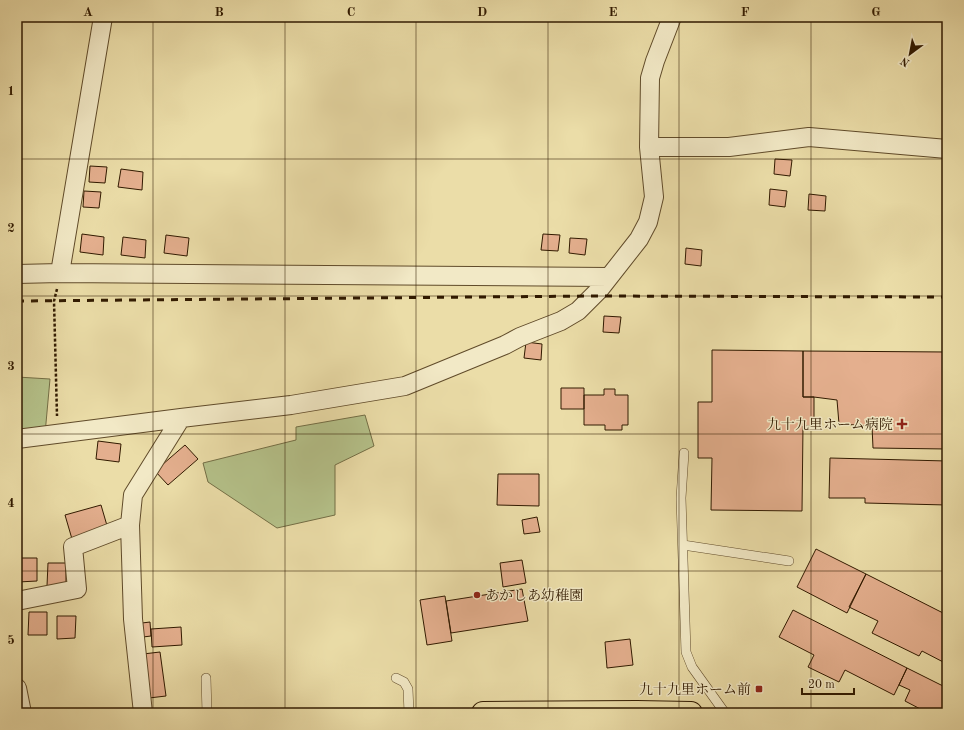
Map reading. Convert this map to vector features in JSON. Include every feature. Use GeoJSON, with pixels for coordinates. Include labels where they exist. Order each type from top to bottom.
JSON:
{"type":"FeatureCollection","features":[{"type":"Feature","properties":{"kind":"highway"},"geometry":{"type":"LineString","coordinates":[[483,713],[691,713]]}},
{"type":"Feature","properties":{"kind":"street"},"geometry":{"type":"LineString","coordinates":[[60,273],[103,17]]}},
{"type":"Feature","properties":{"kind":"street"},"geometry":{"type":"LineString","coordinates":[[17,439],[291,405],[405,386],[561,321],[578,311],[599,290],[638,239],[648,222],[654,197],[649,147],[650,78],[672,17]]}},
{"type":"Feature","properties":{"kind":"street"},"geometry":{"type":"LineString","coordinates":[[649,147],[729,147],[809,137],[947,149]]}},
{"type":"Feature","properties":{"kind":"street"},"geometry":{"type":"LineString","coordinates":[[17,274],[60,273],[609,277]]}},
{"type":"Feature","properties":{"kind":"street"},"geometry":{"type":"LineString","coordinates":[[143,713],[132,619],[130,525],[133,495],[181,418]]}},
{"type":"Feature","properties":{"kind":"street"},"geometry":{"type":"LineString","coordinates":[[17,601],[78,589],[73,547],[130,525]]}},
{"type":"Feature","properties":{"kind":"street"},"geometry":{"type":"LineString","coordinates":[[17,688],[22,713]]}},
{"type":"Feature","properties":{"kind":"lane"},"geometry":{"type":"LineString","coordinates":[[684,453],[681,498],[686,652],[692,667],[725,713]]}},
{"type":"Feature","properties":{"kind":"lane"},"geometry":{"type":"LineString","coordinates":[[683,545],[788,561]]}},
{"type":"Feature","properties":{"kind":"lane"},"geometry":{"type":"LineString","coordinates":[[206,678],[207,713]]}},
{"type":"Feature","properties":{"kind":"lane"},"geometry":{"type":"LineString","coordinates":[[396,678],[404,682],[408,689],[409,713]]}},
{"type":"Feature","properties":{"kind":"path"},"geometry":{"type":"LineString","coordinates":[[58,434],[54,301],[60,273]]}},
{"type":"Feature","properties":{"kind":"green space"},"geometry":{"type":"Polygon","coordinates":[[[17,377],[50,379],[45,434],[17,432],[17,377]]]}},
{"type":"Feature","properties":{"kind":"green space"},"geometry":{"type":"Polygon","coordinates":[[[365,415],[374,446],[335,465],[335,515],[277,528],[208,482],[203,463],[296,440],[296,427],[365,415]]]}},
{"type":"Feature","properties":{"kind":"building"},"geometry":{"type":"Polygon","coordinates":[[[775,159],[792,160],[790,176],[774,174],[775,159]]]}},
{"type":"Feature","properties":{"kind":"building"},"geometry":{"type":"Polygon","coordinates":[[[90,166],[107,167],[105,183],[89,182],[90,166]]]}},
{"type":"Feature","properties":{"kind":"building"},"geometry":{"type":"Polygon","coordinates":[[[121,169],[143,172],[142,190],[118,187],[121,169]]]}},
{"type":"Feature","properties":{"kind":"building"},"geometry":{"type":"Polygon","coordinates":[[[770,189],[787,191],[785,207],[769,205],[770,189]]]}},
{"type":"Feature","properties":{"kind":"building"},"geometry":{"type":"Polygon","coordinates":[[[84,191],[101,192],[99,208],[83,207],[84,191]]]}},
{"type":"Feature","properties":{"kind":"building"},"geometry":{"type":"Polygon","coordinates":[[[809,194],[826,196],[825,211],[808,210],[809,194]]]}},
{"type":"Feature","properties":{"kind":"building"},"geometry":{"type":"Polygon","coordinates":[[[82,234],[104,237],[103,255],[80,252],[82,234]]]}},
{"type":"Feature","properties":{"kind":"building"},"geometry":{"type":"Polygon","coordinates":[[[543,234],[560,235],[558,251],[541,250],[543,234]]]}},
{"type":"Feature","properties":{"kind":"building"},"geometry":{"type":"Polygon","coordinates":[[[166,235],[189,238],[187,256],[164,253],[166,235]]]}},
{"type":"Feature","properties":{"kind":"building"},"geometry":{"type":"Polygon","coordinates":[[[123,237],[146,240],[145,258],[121,255],[123,237]]]}},
{"type":"Feature","properties":{"kind":"building"},"geometry":{"type":"Polygon","coordinates":[[[570,238],[587,239],[585,255],[569,253],[570,238]]]}},
{"type":"Feature","properties":{"kind":"building"},"geometry":{"type":"Polygon","coordinates":[[[686,248],[702,250],[701,266],[685,264],[686,248]]]}},
{"type":"Feature","properties":{"kind":"building"},"geometry":{"type":"Polygon","coordinates":[[[604,316],[621,317],[619,333],[603,332],[604,316]]]}},
{"type":"Feature","properties":{"kind":"building"},"geometry":{"type":"Polygon","coordinates":[[[526,342],[542,344],[541,360],[524,358],[526,342]]]}},
{"type":"Feature","properties":{"kind":"building"},"geometry":{"type":"Polygon","coordinates":[[[712,350],[803,351],[803,397],[814,397],[814,426],[803,426],[802,511],[711,510],[712,458],[698,458],[698,402],[712,402],[712,350]]]}},
{"type":"Feature","properties":{"kind":"building"},"geometry":{"type":"Polygon","coordinates":[[[803,351],[947,352],[947,449],[873,448],[872,426],[839,424],[837,400],[803,397],[803,351]]]}},
{"type":"Feature","properties":{"kind":"building"},"geometry":{"type":"Polygon","coordinates":[[[561,388],[584,388],[584,409],[561,409],[561,388]]]}},
{"type":"Feature","properties":{"kind":"building"},"geometry":{"type":"Polygon","coordinates":[[[604,389],[615,389],[615,395],[628,395],[628,425],[622,425],[622,430],[605,430],[605,425],[584,425],[584,395],[604,395],[604,389]]]}},
{"type":"Feature","properties":{"kind":"building"},"geometry":{"type":"Polygon","coordinates":[[[98,441],[121,444],[119,462],[96,459],[98,441]]]}},
{"type":"Feature","properties":{"kind":"building"},"geometry":{"type":"Polygon","coordinates":[[[185,445],[198,459],[168,485],[155,471],[185,445]]]}},
{"type":"Feature","properties":{"kind":"building"},"geometry":{"type":"Polygon","coordinates":[[[830,458],[947,461],[947,505],[865,503],[865,498],[829,498],[830,458]]]}},
{"type":"Feature","properties":{"kind":"building"},"geometry":{"type":"Polygon","coordinates":[[[498,474],[539,474],[539,506],[497,505],[498,474]]]}},
{"type":"Feature","properties":{"kind":"building"},"geometry":{"type":"Polygon","coordinates":[[[101,505],[108,529],[72,539],[65,515],[101,505]]]}},
{"type":"Feature","properties":{"kind":"building"},"geometry":{"type":"Polygon","coordinates":[[[537,517],[540,532],[524,534],[522,520],[537,517]]]}},
{"type":"Feature","properties":{"kind":"building"},"geometry":{"type":"Polygon","coordinates":[[[816,549],[866,574],[847,613],[797,587],[816,549]]]}},
{"type":"Feature","properties":{"kind":"building"},"geometry":{"type":"Polygon","coordinates":[[[19,558],[37,558],[37,581],[18,582],[19,558]]]}},
{"type":"Feature","properties":{"kind":"building"},"geometry":{"type":"Polygon","coordinates":[[[522,560],[526,583],[503,587],[500,563],[522,560]]]}},
{"type":"Feature","properties":{"kind":"building"},"geometry":{"type":"Polygon","coordinates":[[[48,563],[66,563],[66,586],[47,586],[48,563]]]}},
{"type":"Feature","properties":{"kind":"building"},"geometry":{"type":"Polygon","coordinates":[[[866,574],[947,615],[947,664],[922,651],[919,656],[872,633],[878,621],[849,607],[866,574]]]}},
{"type":"Feature","properties":{"kind":"building"},"geometry":{"type":"Polygon","coordinates":[[[522,589],[528,621],[451,633],[446,601],[522,589]]]}},
{"type":"Feature","properties":{"kind":"building"},"geometry":{"type":"Polygon","coordinates":[[[445,596],[452,641],[427,645],[420,600],[445,596]]]}},
{"type":"Feature","properties":{"kind":"building"},"geometry":{"type":"Polygon","coordinates":[[[793,610],[907,668],[894,695],[845,670],[839,682],[808,667],[814,655],[779,637],[793,610]]]}},
{"type":"Feature","properties":{"kind":"building"},"geometry":{"type":"Polygon","coordinates":[[[29,612],[47,612],[47,635],[28,635],[29,612]]]}},
{"type":"Feature","properties":{"kind":"building"},"geometry":{"type":"Polygon","coordinates":[[[57,616],[76,616],[75,638],[57,639],[57,616]]]}},
{"type":"Feature","properties":{"kind":"building"},"geometry":{"type":"Polygon","coordinates":[[[150,622],[151,636],[143,637],[142,623],[150,622]]]}},
{"type":"Feature","properties":{"kind":"building"},"geometry":{"type":"Polygon","coordinates":[[[181,627],[182,645],[152,647],[151,629],[181,627]]]}},
{"type":"Feature","properties":{"kind":"building"},"geometry":{"type":"Polygon","coordinates":[[[630,639],[633,665],[607,668],[605,642],[630,639]]]}},
{"type":"Feature","properties":{"kind":"building"},"geometry":{"type":"Polygon","coordinates":[[[160,652],[166,696],[149,698],[143,654],[160,652]]]}},
{"type":"Feature","properties":{"kind":"building"},"geometry":{"type":"Polygon","coordinates":[[[907,668],[947,688],[947,713],[928,713],[905,701],[910,690],[899,685],[907,668]]]}},
{"type":"Feature","properties":{"kind":"railway"},"geometry":{"type":"LineString","coordinates":[[17,301],[593,296],[947,297]]}},
{"type":"Feature","properties":{"kind":"place","name":"九十九里ホーム病院"},"geometry":{"type":"Point","coordinates":[902,424]}},
{"type":"Feature","properties":{"kind":"place","name":"あかしあ幼稚園"},"geometry":{"type":"Point","coordinates":[477,595]}},
{"type":"Feature","properties":{"kind":"place","name":"九十九里ホーム前"},"geometry":{"type":"Point","coordinates":[759,689]}}]}
